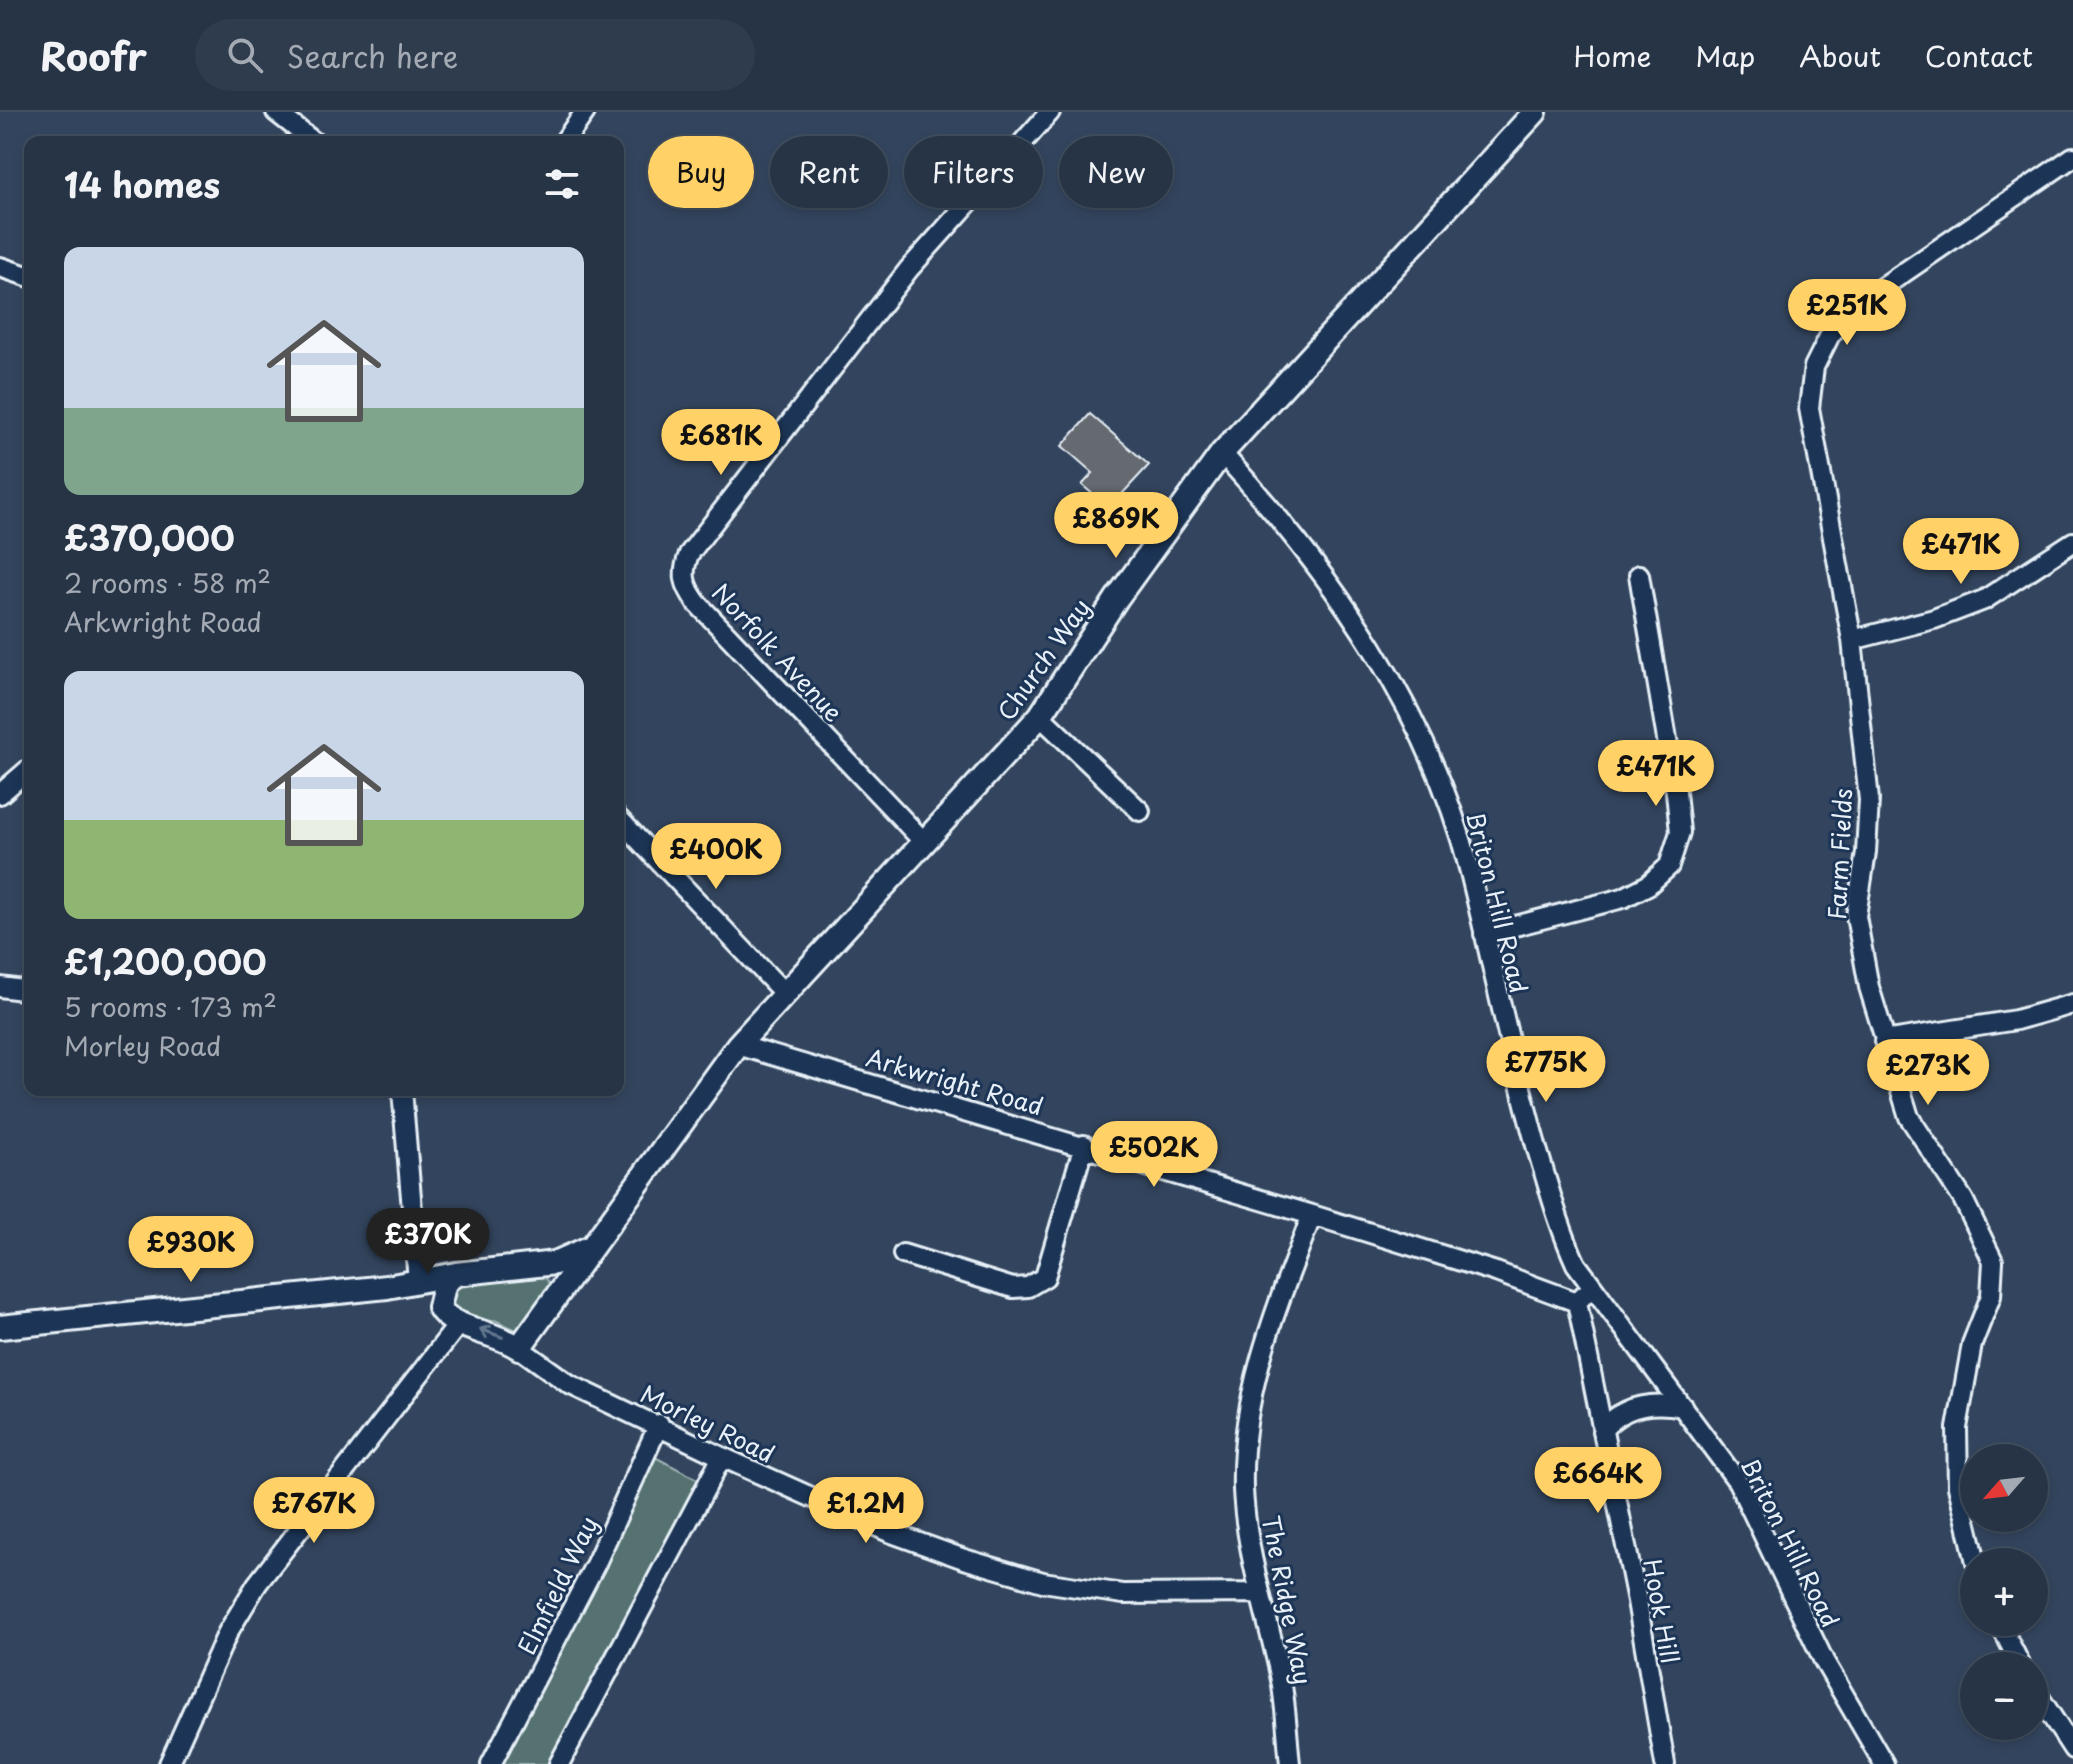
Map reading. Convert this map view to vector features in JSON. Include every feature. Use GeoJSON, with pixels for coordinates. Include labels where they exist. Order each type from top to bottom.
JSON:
{"type":"FeatureCollection","features":[{"type":"Feature","properties":{"kind":"street"},"geometry":{"type":"LineString","coordinates":[[276,112],[306,136]]}},
{"type":"Feature","properties":{"kind":"street"},"geometry":{"type":"LineString","coordinates":[[568,136],[585,112]]}},
{"type":"Feature","properties":{"kind":"street","name":"Norfolk Avenue"},"geometry":{"type":"LineString","coordinates":[[923,841],[697,603],[683,580],[683,569],[689,554],[725,505],[909,269],[1050,112]]}},
{"type":"Feature","properties":{"kind":"street","name":"Church Way"},"geometry":{"type":"LineString","coordinates":[[738,1045],[1040,716],[1125,587],[1222,453],[1535,112]]}},
{"type":"Feature","properties":{"kind":"street","name":"Farm Fields"},"geometry":{"type":"LineString","coordinates":[[1973,1548],[1958,1487],[1957,1428],[1972,1344],[1991,1296],[1993,1261],[1963,1199],[1909,1117],[1869,987],[1856,916],[1866,852],[1869,800],[1852,640],[1809,408],[1814,367],[1830,335],[1852,308],[2073,157]]}},
{"type":"Feature","properties":{"kind":"street"},"geometry":{"type":"LineString","coordinates":[[0,267],[24,275]]}},
{"type":"Feature","properties":{"kind":"street","name":"Briton Hill Road"},"geometry":{"type":"LineString","coordinates":[[1222,453],[1279,516],[1326,578],[1388,673],[1447,804],[1469,869],[1511,1056],[1562,1233],[1576,1264],[1738,1482],[1824,1661],[1884,1764]]}},
{"type":"Feature","properties":{"kind":"street"},"geometry":{"type":"LineString","coordinates":[[1852,640],[1934,619],[1984,600],[2073,542]]}},
{"type":"Feature","properties":{"kind":"street"},"geometry":{"type":"LineString","coordinates":[[1484,934],[1623,898],[1648,885],[1669,866],[1680,832],[1676,792],[1639,575]]}},
{"type":"Feature","properties":{"kind":"street"},"geometry":{"type":"LineString","coordinates":[[1040,716],[1140,811]]}},
{"type":"Feature","properties":{"kind":"street"},"geometry":{"type":"LineString","coordinates":[[0,794],[24,773]]}},
{"type":"Feature","properties":{"kind":"street"},"geometry":{"type":"LineString","coordinates":[[624,824],[784,993]]}},
{"type":"Feature","properties":{"kind":"street"},"geometry":{"type":"LineString","coordinates":[[0,987],[24,990]]}},
{"type":"Feature","properties":{"kind":"street"},"geometry":{"type":"LineString","coordinates":[[1884,1041],[2028,1018],[2073,1004]]}},
{"type":"Feature","properties":{"kind":"street"},"geometry":{"type":"LineString","coordinates":[[387,1287],[415,1294],[451,1322],[491,1332],[519,1348],[738,1045]]}},
{"type":"Feature","properties":{"kind":"street","name":"Arkwright Road"},"geometry":{"type":"LineString","coordinates":[[738,1045],[1084,1145],[1496,1272],[1577,1302]]}},
{"type":"Feature","properties":{"kind":"street"},"geometry":{"type":"LineString","coordinates":[[403,1096],[418,1281]]}},
{"type":"Feature","properties":{"kind":"street"},"geometry":{"type":"LineString","coordinates":[[903,1254],[1013,1288],[1028,1287],[1045,1277],[1084,1145]]}},
{"type":"Feature","properties":{"kind":"street","name":"The Ridge Way"},"geometry":{"type":"LineString","coordinates":[[1290,1764],[1281,1680],[1258,1593],[1243,1489],[1248,1420],[1259,1354],[1312,1215]]}},
{"type":"Feature","properties":{"kind":"street"},"geometry":{"type":"LineString","coordinates":[[0,1327],[387,1287],[456,1274],[566,1260],[591,1247]]}},
{"type":"Feature","properties":{"kind":"street"},"geometry":{"type":"LineString","coordinates":[[532,1266],[548,1271],[555,1279],[554,1301]]}},
{"type":"Feature","properties":{"kind":"street"},"geometry":{"type":"LineString","coordinates":[[451,1322],[439,1307],[440,1294],[445,1282],[456,1274]]}},
{"type":"Feature","properties":{"kind":"street"},"geometry":{"type":"LineString","coordinates":[[1577,1302],[1593,1287]]}},
{"type":"Feature","properties":{"kind":"street","name":"Hook Hill"},"geometry":{"type":"LineString","coordinates":[[1577,1302],[1665,1764]]}},
{"type":"Feature","properties":{"kind":"street"},"geometry":{"type":"LineString","coordinates":[[169,1764],[228,1632],[257,1584],[451,1322]]}},
{"type":"Feature","properties":{"kind":"street","name":"Morley Road"},"geometry":{"type":"LineString","coordinates":[[519,1348],[569,1384],[889,1532],[1043,1582],[1123,1594],[1258,1593]]}},
{"type":"Feature","properties":{"kind":"street"},"geometry":{"type":"LineString","coordinates":[[1602,1431],[1612,1419],[1627,1409],[1664,1403],[1683,1407]]}},
{"type":"Feature","properties":{"kind":"street","name":"Elmfield Way"},"geometry":{"type":"LineString","coordinates":[[491,1764],[589,1576],[659,1424]]}},
{"type":"Feature","properties":{"kind":"street"},"geometry":{"type":"LineString","coordinates":[[565,1762],[722,1457]]}},
{"type":"Feature","properties":{"kind":"street"},"geometry":{"type":"LineString","coordinates":[[2048,1711],[2073,1749]]}},
{"type":"Feature","properties":{"kind":"green space"},"geometry":{"type":"Polygon","coordinates":[[[540,1272],[548,1281],[549,1289],[519,1331],[495,1320],[479,1323],[457,1317],[445,1294],[454,1283],[540,1272]]]}},
{"type":"Feature","properties":{"kind":"green space"},"geometry":{"type":"Polygon","coordinates":[[[653,1456],[699,1480],[550,1764],[498,1764],[653,1456]]]}},
{"type":"Feature","properties":{"kind":"building"},"geometry":{"type":"Polygon","coordinates":[[[1090,414],[1149,465],[1109,508],[1082,485],[1093,473],[1062,446],[1090,414]]]}}]}
